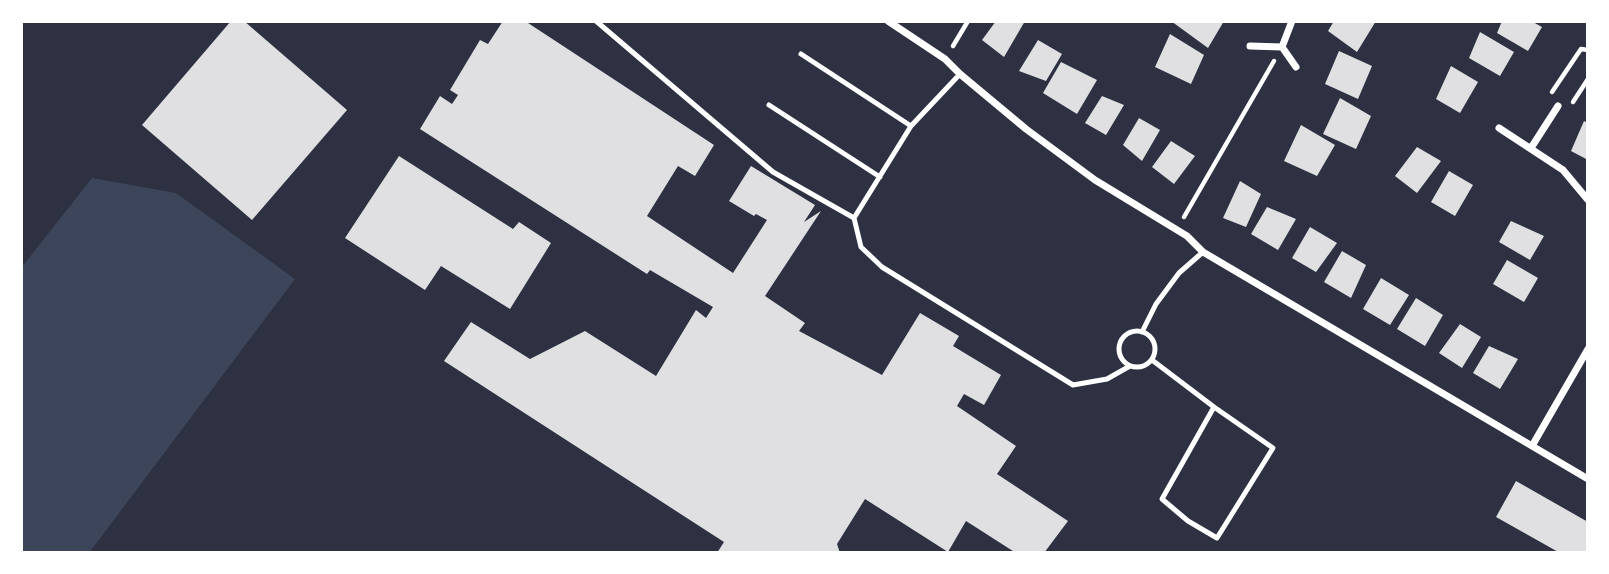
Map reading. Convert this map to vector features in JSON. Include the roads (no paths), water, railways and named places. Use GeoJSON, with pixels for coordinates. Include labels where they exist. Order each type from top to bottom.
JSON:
{"type":"FeatureCollection","features":[{"type":"Feature","properties":{"kind":"street"},"geometry":{"type":"LineString","coordinates":[[888,21],[944,58],[1026,129],[1095,180],[1187,236],[1203,252],[1588,479]]}},
{"type":"Feature","properties":{"kind":"street"},"geometry":{"type":"LineString","coordinates":[[1282,47],[1292,21]]}},
{"type":"Feature","properties":{"kind":"street"},"geometry":{"type":"LineString","coordinates":[[1250,47],[1282,47]]}},
{"type":"Feature","properties":{"kind":"street"},"geometry":{"type":"LineString","coordinates":[[1282,47],[1296,67]]}},
{"type":"Feature","properties":{"kind":"street"},"geometry":{"type":"LineString","coordinates":[[1531,148],[1558,106]]}},
{"type":"Feature","properties":{"kind":"street"},"geometry":{"type":"LineString","coordinates":[[1499,128],[1563,170],[1588,200]]}},
{"type":"Feature","properties":{"kind":"street"},"geometry":{"type":"LineString","coordinates":[[1532,446],[1588,349]]}},
{"type":"Feature","properties":{"kind":"lane"},"geometry":{"type":"LineString","coordinates":[[597,21],[773,172],[854,218]]}},
{"type":"Feature","properties":{"kind":"lane"},"geometry":{"type":"LineString","coordinates":[[801,54],[911,126]]}},
{"type":"Feature","properties":{"kind":"lane"},"geometry":{"type":"LineString","coordinates":[[960,74],[911,126],[854,218],[861,247],[882,267],[1073,385],[1107,379],[1130,366],[1142,367],[1152,360],[1156,349],[1154,343],[1142,332],[1130,333],[1121,341],[1121,358],[1130,366]]}},
{"type":"Feature","properties":{"kind":"lane"},"geometry":{"type":"LineString","coordinates":[[769,106],[880,177]]}},
{"type":"Feature","properties":{"kind":"lane"},"geometry":{"type":"LineString","coordinates":[[1142,332],[1156,304],[1179,273],[1203,252]]}},
{"type":"Feature","properties":{"kind":"lane"},"geometry":{"type":"LineString","coordinates":[[1152,360],[1273,449],[1217,538],[1188,521],[1162,499],[1214,407]]}}]}
